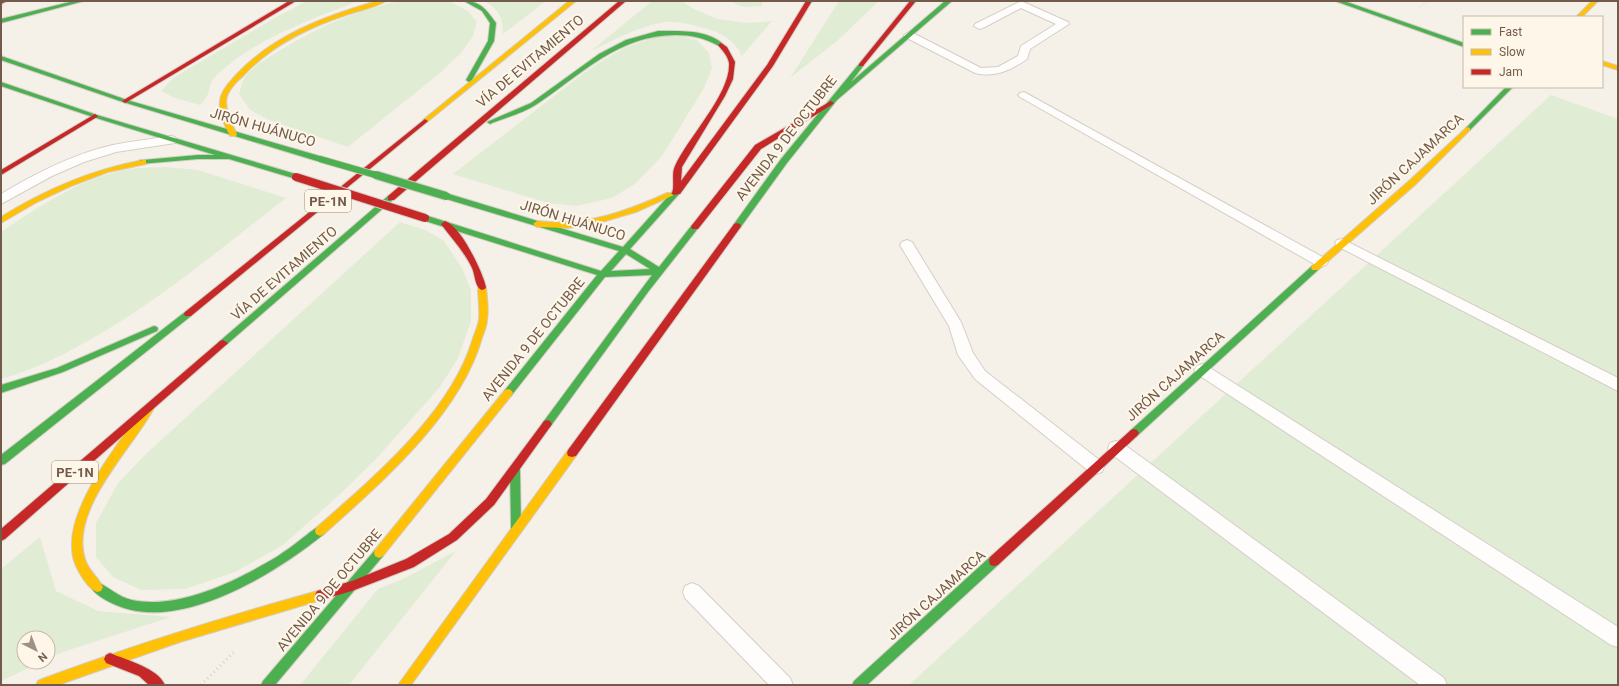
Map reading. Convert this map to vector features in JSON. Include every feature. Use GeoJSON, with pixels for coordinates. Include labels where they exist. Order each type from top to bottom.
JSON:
{"type":"FeatureCollection","features":[{"type":"Feature","properties":{"kind":"main road"},"geometry":{"type":"LineString","coordinates":[[125,101],[293,1]]}},
{"type":"Feature","properties":{"kind":"main road"},"geometry":{"type":"LineString","coordinates":[[233,134],[223,113],[224,95],[236,76],[255,58],[312,27],[366,5],[383,1]]}},
{"type":"Feature","properties":{"kind":"main road"},"geometry":{"type":"LineString","coordinates":[[463,91],[491,41],[493,23],[484,10],[466,1]]}},
{"type":"Feature","properties":{"kind":"main road","name":"VÍA DE EVITAMIENTO"},"geometry":{"type":"LineString","coordinates":[[1,461],[193,310],[573,1]]}},
{"type":"Feature","properties":{"kind":"main road","name":"VÍA DE EVITAMIENTO"},"geometry":{"type":"LineString","coordinates":[[1,536],[468,131],[623,1]]}},
{"type":"Feature","properties":{"kind":"main road","name":"AVENIDA 9 DE OCTUBRE"},"geometry":{"type":"LineString","coordinates":[[267,685],[352,586],[603,274],[677,192],[770,66],[809,1]]}},
{"type":"Feature","properties":{"kind":"main road","name":"AVENIDA 9 DE OCTUBRE"},"geometry":{"type":"LineString","coordinates":[[404,685],[516,528],[784,161],[913,1]]}},
{"type":"Feature","properties":{"kind":"main road"},"geometry":{"type":"LineString","coordinates":[[42,685],[110,659],[276,607],[352,586],[410,563],[453,537],[490,502],[660,272],[758,147],[831,102],[949,1]]}},
{"type":"Feature","properties":{"kind":"main road"},"geometry":{"type":"LineString","coordinates":[[1338,1],[1463,45]]}},
{"type":"Feature","properties":{"kind":"main road"},"geometry":{"type":"LineString","coordinates":[[1580,16],[1595,1]]}},
{"type":"Feature","properties":{"kind":"main road"},"geometry":{"type":"LineString","coordinates":[[1,21],[78,2]]}},
{"type":"Feature","properties":{"kind":"main road"},"geometry":{"type":"LineString","coordinates":[[1,29],[78,2]]}},
{"type":"Feature","properties":{"kind":"main road"},"geometry":{"type":"LineString","coordinates":[[468,131],[533,104],[601,55],[628,41],[658,33],[686,32],[710,38],[725,48],[732,62],[730,78],[722,96],[678,167],[677,192],[642,207],[609,218],[572,224],[537,224]]}},
{"type":"Feature","properties":{"kind":"main road","name":"JIRÓN HUÁNUCO"},"geometry":{"type":"LineString","coordinates":[[4,59],[125,101],[625,250],[660,272]]}},
{"type":"Feature","properties":{"kind":"main road"},"geometry":{"type":"LineString","coordinates":[[1603,63],[1618,68]]}},
{"type":"Feature","properties":{"kind":"main road"},"geometry":{"type":"LineString","coordinates":[[1,84],[171,140],[296,177],[603,274],[660,272]]}},
{"type":"Feature","properties":{"kind":"main road","name":"JIRÓN CAJAMARCA"},"geometry":{"type":"LineString","coordinates":[[858,685],[1320,262],[1413,182],[1509,88]]}},
{"type":"Feature","properties":{"kind":"main road"},"geometry":{"type":"LineString","coordinates":[[1,173],[95,116]]}},
{"type":"Feature","properties":{"kind":"main road"},"geometry":{"type":"LineString","coordinates":[[1,220],[44,194],[84,177],[103,171],[166,159],[203,156],[228,157]]}},
{"type":"Feature","properties":{"kind":"main road"},"geometry":{"type":"LineString","coordinates":[[149,408],[109,468],[84,511],[77,540],[80,563],[92,584],[114,599],[142,607],[176,604],[217,592],[258,574],[297,550],[378,476],[436,414],[465,372],[476,352],[484,320],[484,294],[475,265],[466,249],[445,224]]}},
{"type":"Feature","properties":{"kind":"main road"},"geometry":{"type":"LineString","coordinates":[[1,389],[54,372],[90,358],[193,310]]}},
{"type":"Feature","properties":{"kind":"main road"},"geometry":{"type":"LineString","coordinates":[[515,469],[516,528]]}},
{"type":"Feature","properties":{"kind":"main road"},"geometry":{"type":"LineString","coordinates":[[110,659],[127,664],[143,672],[158,685]]}},
{"type":"Feature","properties":{"kind":"lane"},"geometry":{"type":"LineString","coordinates":[[909,35],[979,71],[989,73],[997,71],[1018,61],[1023,57],[1025,48],[1064,24],[1021,4],[979,26]]}},
{"type":"Feature","properties":{"kind":"lane"},"geometry":{"type":"LineString","coordinates":[[1024,95],[1320,262]]}},
{"type":"Feature","properties":{"kind":"lane"},"geometry":{"type":"LineString","coordinates":[[1,200],[53,171],[97,154],[131,145],[171,140]]}},
{"type":"Feature","properties":{"kind":"lane"},"geometry":{"type":"LineString","coordinates":[[1342,243],[1618,385]]}},
{"type":"Feature","properties":{"kind":"lane"},"geometry":{"type":"LineString","coordinates":[[907,245],[956,326],[966,355],[980,375],[1096,467]]}},
{"type":"Feature","properties":{"kind":"lane"},"geometry":{"type":"LineString","coordinates":[[1202,370],[1618,638]]}},
{"type":"Feature","properties":{"kind":"lane"},"geometry":{"type":"LineString","coordinates":[[1116,448],[1437,685]]}},
{"type":"Feature","properties":{"kind":"lane"},"geometry":{"type":"LineString","coordinates":[[692,592],[783,685]]}},
{"type":"Feature","properties":{"kind":"path"},"geometry":{"type":"LineString","coordinates":[[1418,8],[1428,1]]}},
{"type":"Feature","properties":{"kind":"path"},"geometry":{"type":"LineString","coordinates":[[201,685],[239,646]]}},
{"type":"Feature","properties":{"kind":"green space"},"geometry":{"type":"Polygon","coordinates":[[[307,1],[358,1],[282,32],[246,52],[229,64],[214,78],[211,82],[205,100],[200,105],[175,98],[161,91],[173,78],[273,19],[307,1]]]}},
{"type":"Feature","properties":{"kind":"green space"},"geometry":{"type":"Polygon","coordinates":[[[401,1],[451,2],[468,11],[477,22],[473,36],[461,53],[440,73],[348,147],[269,120],[250,110],[239,94],[244,79],[251,70],[304,36],[351,15],[401,1]]]}},
{"type":"Feature","properties":{"kind":"green space"},"geometry":{"type":"Polygon","coordinates":[[[485,1],[546,1],[503,34],[499,14],[485,1]]]}},
{"type":"Feature","properties":{"kind":"green space"},"geometry":{"type":"Polygon","coordinates":[[[652,1],[681,1],[692,8],[717,19],[747,23],[772,21],[742,56],[735,45],[721,34],[695,26],[670,22],[655,24],[636,30],[591,51],[652,1]]]}},
{"type":"Feature","properties":{"kind":"green space"},"geometry":{"type":"Polygon","coordinates":[[[729,1],[763,1],[761,6],[743,7],[729,1]]]}},
{"type":"Feature","properties":{"kind":"green space"},"geometry":{"type":"Polygon","coordinates":[[[839,1],[879,1],[837,41],[790,78],[839,1]]]}},
{"type":"Feature","properties":{"kind":"green space"},"geometry":{"type":"Polygon","coordinates":[[[678,35],[698,41],[709,53],[712,68],[704,88],[662,156],[635,184],[612,198],[577,206],[548,203],[453,174],[584,73],[607,58],[625,48],[652,38],[678,35]]]}},
{"type":"Feature","properties":{"kind":"green space"},"geometry":{"type":"Polygon","coordinates":[[[1551,95],[1618,119],[1618,685],[909,685],[1551,95]]]}},
{"type":"Feature","properties":{"kind":"green space"},"geometry":{"type":"Polygon","coordinates":[[[166,167],[198,170],[286,198],[188,275],[137,311],[74,349],[54,359],[23,372],[1,379],[1,232],[59,195],[89,181],[123,170],[166,167]]]}},
{"type":"Feature","properties":{"kind":"green space"},"geometry":{"type":"Polygon","coordinates":[[[400,222],[425,230],[444,241],[462,268],[471,290],[471,321],[458,358],[440,387],[375,460],[336,498],[283,545],[235,572],[185,589],[141,590],[113,577],[96,557],[96,523],[118,483],[147,453],[400,222]]]}},
{"type":"Feature","properties":{"kind":"green space"},"geometry":{"type":"Polygon","coordinates":[[[40,537],[56,591],[98,611],[171,617],[56,655],[56,630],[16,630],[16,670],[25,670],[1,681],[1,569],[40,537]]]}},
{"type":"Feature","properties":{"kind":"green space"},"geometry":{"type":"Polygon","coordinates":[[[456,551],[349,685],[300,685],[378,589],[405,578],[456,551]]]}},
{"type":"Feature","properties":{"kind":"traffic: fast"},"geometry":{"type":"LineString","coordinates":[[1,21],[81,1]]}},
{"type":"Feature","properties":{"kind":"traffic: fast"},"geometry":{"type":"LineString","coordinates":[[467,1],[484,10],[493,23],[491,41],[469,80]]}},
{"type":"Feature","properties":{"kind":"traffic: fast"},"geometry":{"type":"LineString","coordinates":[[836,98],[949,1]]}},
{"type":"Feature","properties":{"kind":"traffic: fast"},"geometry":{"type":"LineString","coordinates":[[1338,1],[1463,45]]}},
{"type":"Feature","properties":{"kind":"traffic: fast"},"geometry":{"type":"LineString","coordinates":[[490,122],[533,104],[601,55],[628,41],[658,33],[686,33],[710,38],[721,45]]}},
{"type":"Feature","properties":{"kind":"traffic: fast"},"geometry":{"type":"LineString","coordinates":[[1,58],[125,101],[320,159]]}},
{"type":"Feature","properties":{"kind":"traffic: fast"},"geometry":{"type":"LineString","coordinates":[[737,226],[784,161],[861,65]]}},
{"type":"Feature","properties":{"kind":"traffic: fast"},"geometry":{"type":"LineString","coordinates":[[1,84],[95,116],[296,177]]}},
{"type":"Feature","properties":{"kind":"traffic: fast"},"geometry":{"type":"LineString","coordinates":[[1468,129],[1509,88]]}},
{"type":"Feature","properties":{"kind":"traffic: fast"},"geometry":{"type":"LineString","coordinates":[[143,162],[198,157],[228,157]]}},
{"type":"Feature","properties":{"kind":"traffic: fast"},"geometry":{"type":"LineString","coordinates":[[320,159],[446,196]]}},
{"type":"Feature","properties":{"kind":"traffic: fast"},"geometry":{"type":"LineString","coordinates":[[508,393],[603,274],[676,193]]}},
{"type":"Feature","properties":{"kind":"traffic: fast"},"geometry":{"type":"LineString","coordinates":[[446,196],[625,250],[660,272]]}},
{"type":"Feature","properties":{"kind":"traffic: fast"},"geometry":{"type":"LineString","coordinates":[[223,343],[391,198]]}},
{"type":"Feature","properties":{"kind":"traffic: fast"},"geometry":{"type":"LineString","coordinates":[[425,218],[603,274],[660,272]]}},
{"type":"Feature","properties":{"kind":"traffic: fast"},"geometry":{"type":"LineString","coordinates":[[547,424],[645,290],[695,227]]}},
{"type":"Feature","properties":{"kind":"traffic: fast"},"geometry":{"type":"LineString","coordinates":[[1134,433],[1315,268]]}},
{"type":"Feature","properties":{"kind":"traffic: fast"},"geometry":{"type":"LineString","coordinates":[[1,461],[188,314]]}},
{"type":"Feature","properties":{"kind":"traffic: fast"},"geometry":{"type":"LineString","coordinates":[[1,389],[60,370],[154,329]]}},
{"type":"Feature","properties":{"kind":"traffic: fast"},"geometry":{"type":"LineString","coordinates":[[515,469],[516,528]]}},
{"type":"Feature","properties":{"kind":"traffic: fast"},"geometry":{"type":"LineString","coordinates":[[97,587],[116,599],[132,605],[160,607],[184,603],[235,585],[282,559],[320,531]]}},
{"type":"Feature","properties":{"kind":"traffic: fast"},"geometry":{"type":"LineString","coordinates":[[267,685],[379,553]]}},
{"type":"Feature","properties":{"kind":"traffic: fast"},"geometry":{"type":"LineString","coordinates":[[858,685],[994,561]]}},
{"type":"Feature","properties":{"kind":"traffic: slow"},"geometry":{"type":"LineString","coordinates":[[233,134],[224,111],[224,96],[230,86],[248,66],[265,52],[302,30],[322,21],[383,1]]}},
{"type":"Feature","properties":{"kind":"traffic: slow"},"geometry":{"type":"LineString","coordinates":[[425,121],[573,1]]}},
{"type":"Feature","properties":{"kind":"traffic: slow"},"geometry":{"type":"LineString","coordinates":[[1580,16],[1595,1]]}},
{"type":"Feature","properties":{"kind":"traffic: slow"},"geometry":{"type":"LineString","coordinates":[[1603,63],[1618,68]]}},
{"type":"Feature","properties":{"kind":"traffic: slow"},"geometry":{"type":"LineString","coordinates":[[1315,268],[1413,182],[1468,129]]}},
{"type":"Feature","properties":{"kind":"traffic: slow"},"geometry":{"type":"LineString","coordinates":[[1,220],[17,210],[69,184],[105,171],[143,162]]}},
{"type":"Feature","properties":{"kind":"traffic: slow"},"geometry":{"type":"LineString","coordinates":[[537,224],[568,225],[595,221],[633,210],[670,195]]}},
{"type":"Feature","properties":{"kind":"traffic: slow"},"geometry":{"type":"LineString","coordinates":[[320,531],[373,483],[402,454],[430,422],[455,389],[473,355],[483,321],[482,287]]}},
{"type":"Feature","properties":{"kind":"traffic: slow"},"geometry":{"type":"LineString","coordinates":[[379,553],[508,393]]}},
{"type":"Feature","properties":{"kind":"traffic: slow"},"geometry":{"type":"LineString","coordinates":[[97,587],[86,574],[78,553],[77,547],[79,530],[84,512],[104,474],[149,408]]}},
{"type":"Feature","properties":{"kind":"traffic: slow"},"geometry":{"type":"LineString","coordinates":[[404,685],[572,453]]}},
{"type":"Feature","properties":{"kind":"traffic: slow"},"geometry":{"type":"LineString","coordinates":[[42,685],[180,637],[321,595]]}},
{"type":"Feature","properties":{"kind":"traffic: jam"},"geometry":{"type":"LineString","coordinates":[[125,101],[293,1]]}},
{"type":"Feature","properties":{"kind":"traffic: jam"},"geometry":{"type":"LineString","coordinates":[[391,198],[623,1]]}},
{"type":"Feature","properties":{"kind":"traffic: jam"},"geometry":{"type":"LineString","coordinates":[[676,193],[770,66],[809,1]]}},
{"type":"Feature","properties":{"kind":"traffic: jam"},"geometry":{"type":"LineString","coordinates":[[861,65],[913,1]]}},
{"type":"Feature","properties":{"kind":"traffic: jam"},"geometry":{"type":"LineString","coordinates":[[677,192],[678,167],[722,96],[730,79],[732,62],[725,48],[721,45]]}},
{"type":"Feature","properties":{"kind":"traffic: jam"},"geometry":{"type":"LineString","coordinates":[[695,227],[758,147],[831,103]]}},
{"type":"Feature","properties":{"kind":"traffic: jam"},"geometry":{"type":"LineString","coordinates":[[1,173],[95,116]]}},
{"type":"Feature","properties":{"kind":"traffic: jam"},"geometry":{"type":"LineString","coordinates":[[188,314],[425,121]]}},
{"type":"Feature","properties":{"kind":"traffic: jam"},"geometry":{"type":"LineString","coordinates":[[296,177],[425,218]]}},
{"type":"Feature","properties":{"kind":"traffic: jam"},"geometry":{"type":"LineString","coordinates":[[445,224],[473,261],[482,287]]}},
{"type":"Feature","properties":{"kind":"traffic: jam"},"geometry":{"type":"LineString","coordinates":[[572,453],[737,226]]}},
{"type":"Feature","properties":{"kind":"traffic: jam"},"geometry":{"type":"LineString","coordinates":[[1,536],[223,343]]}},
{"type":"Feature","properties":{"kind":"traffic: jam"},"geometry":{"type":"LineString","coordinates":[[321,595],[352,586],[410,563],[453,537],[490,502],[547,424]]}},
{"type":"Feature","properties":{"kind":"traffic: jam"},"geometry":{"type":"LineString","coordinates":[[994,561],[1134,433]]}},
{"type":"Feature","properties":{"kind":"traffic: jam"},"geometry":{"type":"LineString","coordinates":[[110,659],[143,672],[159,685]]}}]}
